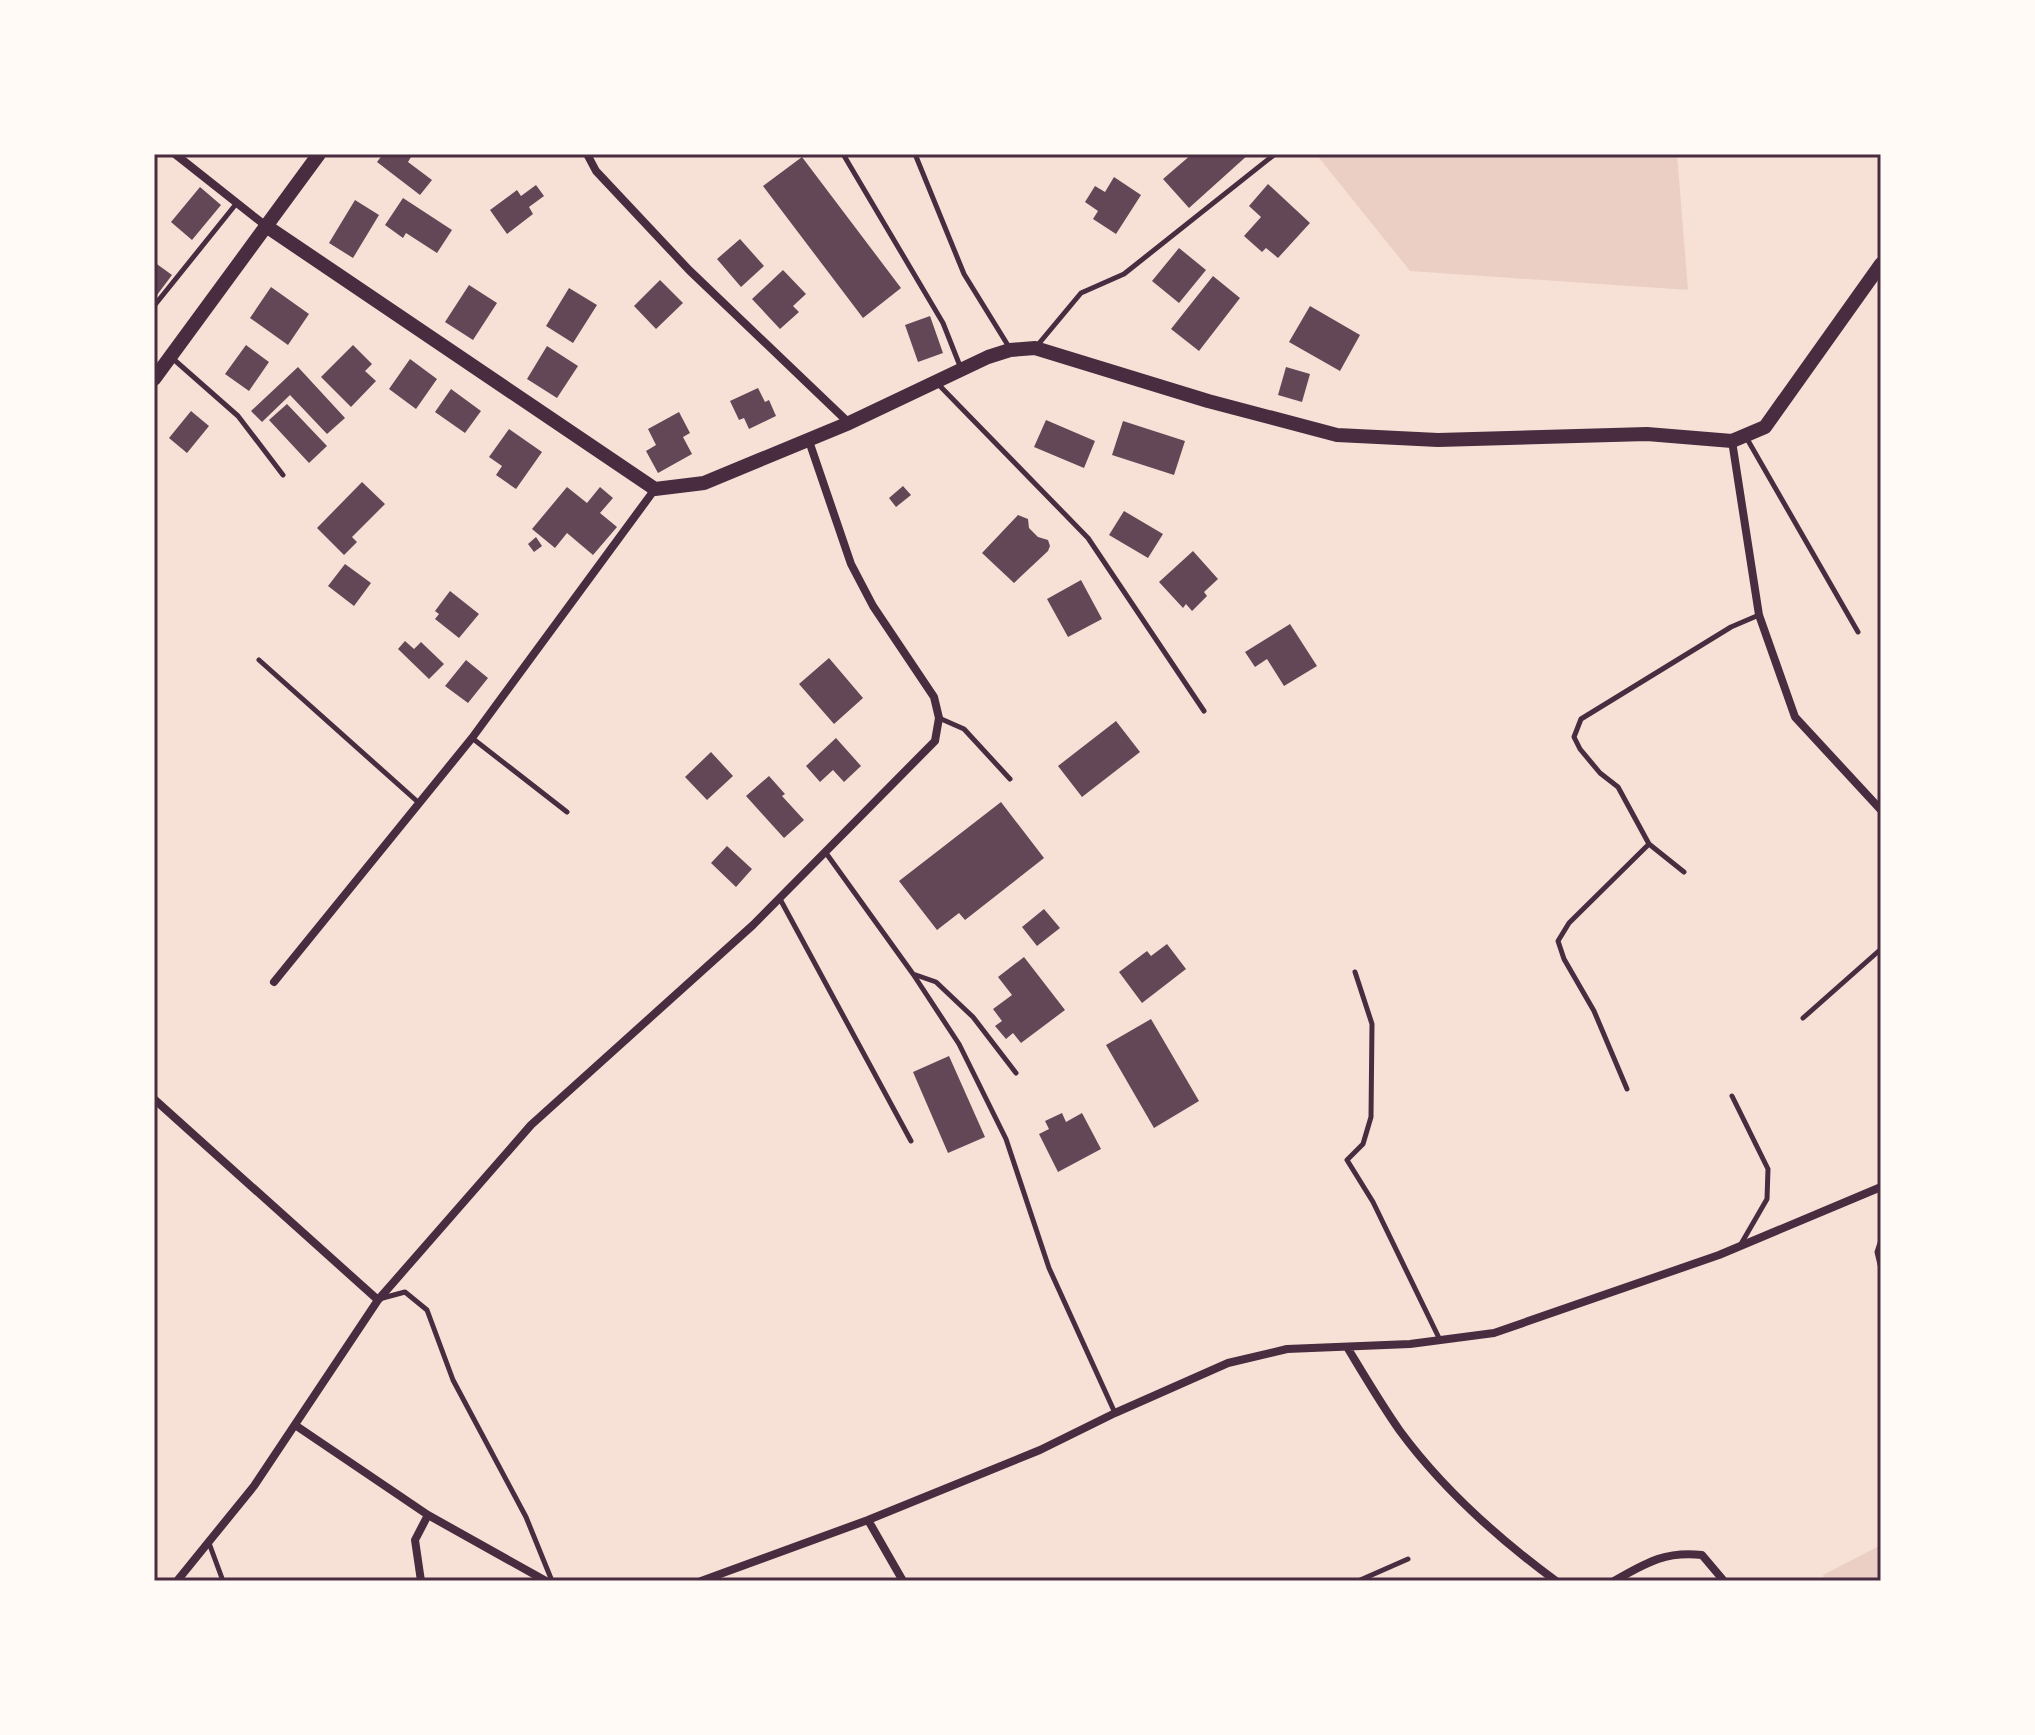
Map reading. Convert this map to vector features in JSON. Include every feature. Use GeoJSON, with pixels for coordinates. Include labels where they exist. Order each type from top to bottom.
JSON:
{"type":"FeatureCollection","features":[{"type":"Feature","properties":{"kind":"street"},"geometry":{"type":"LineString","coordinates":[[175,154],[266,226],[655,489],[704,483],[809,441],[1010,350],[1035,348],[1208,401],[1337,435],[1438,440],[1647,434],[1739,438],[1765,427],[1881,264]]}},
{"type":"Feature","properties":{"kind":"street"},"geometry":{"type":"LineString","coordinates":[[154,379],[319,154]]}},
{"type":"Feature","properties":{"kind":"street"},"geometry":{"type":"LineString","coordinates":[[587,154],[596,171],[689,270],[849,423]]}},
{"type":"Feature","properties":{"kind":"street"},"geometry":{"type":"LineString","coordinates":[[1739,438],[1759,615],[1795,717],[1881,810]]}},
{"type":"Feature","properties":{"kind":"street"},"geometry":{"type":"LineString","coordinates":[[177,1581],[254,1486],[378,1300],[531,1125],[780,899],[935,741],[939,718],[934,697],[873,606],[851,564],[809,441]]}},
{"type":"Feature","properties":{"kind":"street"},"geometry":{"type":"LineString","coordinates":[[274,982],[472,738],[655,489]]}},
{"type":"Feature","properties":{"kind":"street"},"geometry":{"type":"LineString","coordinates":[[154,1099],[378,1300]]}},
{"type":"Feature","properties":{"kind":"street"},"geometry":{"type":"LineString","coordinates":[[701,1581],[868,1520],[1040,1450],[1228,1363],[1287,1349],[1440,1340],[1494,1333],[1740,1246],[1881,1187]]}},
{"type":"Feature","properties":{"kind":"street"},"geometry":{"type":"LineString","coordinates":[[1347,1347],[1400,1431],[1453,1493],[1556,1581]]}},
{"type":"Feature","properties":{"kind":"street"},"geometry":{"type":"LineString","coordinates":[[295,1425],[428,1515],[549,1581]]}},
{"type":"Feature","properties":{"kind":"street"},"geometry":{"type":"LineString","coordinates":[[421,1581],[415,1540],[428,1515]]}},
{"type":"Feature","properties":{"kind":"street"},"geometry":{"type":"LineString","coordinates":[[868,1520],[903,1581]]}},
{"type":"Feature","properties":{"kind":"street"},"geometry":{"type":"LineString","coordinates":[[1614,1581],[1651,1560],[1684,1553],[1702,1555],[1724,1581]]}},
{"type":"Feature","properties":{"kind":"lane"},"geometry":{"type":"LineString","coordinates":[[843,154],[943,323],[961,370]]}},
{"type":"Feature","properties":{"kind":"lane"},"geometry":{"type":"LineString","coordinates":[[915,154],[964,274],[1010,350]]}},
{"type":"Feature","properties":{"kind":"lane"},"geometry":{"type":"LineString","coordinates":[[1035,348],[1081,293],[1124,274],[1273,155]]}},
{"type":"Feature","properties":{"kind":"lane"},"geometry":{"type":"LineString","coordinates":[[154,306],[237,203]]}},
{"type":"Feature","properties":{"kind":"lane"},"geometry":{"type":"LineString","coordinates":[[170,357],[238,416],[283,475]]}},
{"type":"Feature","properties":{"kind":"lane"},"geometry":{"type":"LineString","coordinates":[[936,382],[1088,538],[1204,711]]}},
{"type":"Feature","properties":{"kind":"lane"},"geometry":{"type":"LineString","coordinates":[[1739,438],[1858,632]]}},
{"type":"Feature","properties":{"kind":"lane"},"geometry":{"type":"LineString","coordinates":[[1684,872],[1649,844],[1618,787],[1600,773],[1574,737],[1581,719],[1731,627],[1759,615]]}},
{"type":"Feature","properties":{"kind":"lane"},"geometry":{"type":"LineString","coordinates":[[259,660],[419,803]]}},
{"type":"Feature","properties":{"kind":"lane"},"geometry":{"type":"LineString","coordinates":[[939,718],[964,729],[1010,779]]}},
{"type":"Feature","properties":{"kind":"lane"},"geometry":{"type":"LineString","coordinates":[[472,738],[567,812]]}},
{"type":"Feature","properties":{"kind":"lane"},"geometry":{"type":"LineString","coordinates":[[1627,1089],[1594,1011],[1564,959],[1558,941],[1569,923],[1649,844]]}},
{"type":"Feature","properties":{"kind":"lane"},"geometry":{"type":"LineString","coordinates":[[826,853],[959,1044],[1006,1139],[1049,1268],[1115,1413]]}},
{"type":"Feature","properties":{"kind":"lane"},"geometry":{"type":"LineString","coordinates":[[780,899],[911,1141]]}},
{"type":"Feature","properties":{"kind":"lane"},"geometry":{"type":"LineString","coordinates":[[1803,1018],[1881,949]]}},
{"type":"Feature","properties":{"kind":"lane"},"geometry":{"type":"LineString","coordinates":[[1355,972],[1372,1024],[1371,1117],[1363,1144],[1347,1160],[1373,1202],[1440,1340]]}},
{"type":"Feature","properties":{"kind":"lane"},"geometry":{"type":"LineString","coordinates":[[913,974],[936,982],[964,1008],[1016,1073]]}},
{"type":"Feature","properties":{"kind":"lane"},"geometry":{"type":"LineString","coordinates":[[1732,1096],[1768,1169],[1767,1199],[1740,1246]]}},
{"type":"Feature","properties":{"kind":"lane"},"geometry":{"type":"LineString","coordinates":[[1881,1240],[1877,1252],[1881,1269]]}},
{"type":"Feature","properties":{"kind":"lane"},"geometry":{"type":"LineString","coordinates":[[378,1300],[405,1292],[427,1310],[453,1380],[526,1517],[549,1581]]}},
{"type":"Feature","properties":{"kind":"lane"},"geometry":{"type":"LineString","coordinates":[[209,1542],[223,1581]]}},
{"type":"Feature","properties":{"kind":"lane"},"geometry":{"type":"LineString","coordinates":[[1358,1581],[1408,1559]]}},
{"type":"Feature","properties":{"kind":"shaded area"},"geometry":{"type":"Polygon","coordinates":[[[1316,154],[1677,154],[1688,290],[1410,271],[1316,154]]]}},
{"type":"Feature","properties":{"kind":"shaded area"},"geometry":{"type":"Polygon","coordinates":[[[1881,1545],[1881,1581],[1824,1581],[1823,1575],[1881,1545]]]}},
{"type":"Feature","properties":{"kind":"building"},"geometry":{"type":"Polygon","coordinates":[[[383,154],[407,154],[411,157],[408,162],[432,180],[420,195],[377,162],[383,154]]]}},
{"type":"Feature","properties":{"kind":"building"},"geometry":{"type":"Polygon","coordinates":[[[1192,154],[1249,154],[1189,208],[1163,179],[1192,154]]]}},
{"type":"Feature","properties":{"kind":"building"},"geometry":{"type":"Polygon","coordinates":[[[802,157],[901,288],[863,318],[763,186],[802,157]]]}},
{"type":"Feature","properties":{"kind":"building"},"geometry":{"type":"Polygon","coordinates":[[[1114,177],[1141,195],[1116,234],[1093,219],[1098,211],[1085,202],[1095,186],[1105,192],[1114,177]]]}},
{"type":"Feature","properties":{"kind":"building"},"geometry":{"type":"Polygon","coordinates":[[[1268,184],[1310,223],[1278,258],[1266,248],[1262,252],[1244,236],[1261,217],[1249,206],[1268,184]]]}},
{"type":"Feature","properties":{"kind":"building"},"geometry":{"type":"Polygon","coordinates":[[[536,185],[544,196],[529,207],[533,214],[507,234],[490,210],[517,190],[521,196],[536,185]]]}},
{"type":"Feature","properties":{"kind":"building"},"geometry":{"type":"Polygon","coordinates":[[[200,187],[221,205],[192,240],[171,222],[200,187]]]}},
{"type":"Feature","properties":{"kind":"building"},"geometry":{"type":"Polygon","coordinates":[[[403,198],[452,230],[437,253],[406,233],[403,238],[385,225],[403,198]]]}},
{"type":"Feature","properties":{"kind":"building"},"geometry":{"type":"Polygon","coordinates":[[[355,200],[379,215],[353,258],[329,243],[355,200]]]}},
{"type":"Feature","properties":{"kind":"building"},"geometry":{"type":"Polygon","coordinates":[[[740,239],[764,266],[741,287],[717,259],[740,239]]]}},
{"type":"Feature","properties":{"kind":"building"},"geometry":{"type":"Polygon","coordinates":[[[1179,248],[1206,270],[1179,303],[1152,281],[1179,248]]]}},
{"type":"Feature","properties":{"kind":"building"},"geometry":{"type":"Polygon","coordinates":[[[154,262],[172,275],[154,299],[154,262]]]}},
{"type":"Feature","properties":{"kind":"building"},"geometry":{"type":"Polygon","coordinates":[[[783,270],[806,294],[793,306],[799,312],[780,329],[752,299],[783,270]]]}},
{"type":"Feature","properties":{"kind":"building"},"geometry":{"type":"Polygon","coordinates":[[[1213,276],[1240,298],[1199,351],[1171,329],[1213,276]]]}},
{"type":"Feature","properties":{"kind":"building"},"geometry":{"type":"Polygon","coordinates":[[[660,280],[683,303],[656,329],[634,306],[660,280]]]}},
{"type":"Feature","properties":{"kind":"building"},"geometry":{"type":"Polygon","coordinates":[[[469,285],[497,303],[473,340],[445,322],[469,285]]]}},
{"type":"Feature","properties":{"kind":"building"},"geometry":{"type":"Polygon","coordinates":[[[271,287],[309,314],[288,345],[250,318],[271,287]]]}},
{"type":"Feature","properties":{"kind":"building"},"geometry":{"type":"Polygon","coordinates":[[[569,288],[597,305],[573,343],[546,326],[569,288]]]}},
{"type":"Feature","properties":{"kind":"building"},"geometry":{"type":"Polygon","coordinates":[[[1310,306],[1360,335],[1340,371],[1289,342],[1310,306]]]}},
{"type":"Feature","properties":{"kind":"building"},"geometry":{"type":"Polygon","coordinates":[[[930,316],[943,353],[918,362],[905,325],[930,316]]]}},
{"type":"Feature","properties":{"kind":"building"},"geometry":{"type":"Polygon","coordinates":[[[246,345],[269,362],[249,391],[225,374],[246,345]]]}},
{"type":"Feature","properties":{"kind":"building"},"geometry":{"type":"Polygon","coordinates":[[[353,345],[372,364],[365,371],[376,381],[351,407],[321,377],[353,345]]]}},
{"type":"Feature","properties":{"kind":"building"},"geometry":{"type":"Polygon","coordinates":[[[547,346],[578,366],[557,398],[527,379],[547,346]]]}},
{"type":"Feature","properties":{"kind":"building"},"geometry":{"type":"Polygon","coordinates":[[[410,359],[437,379],[416,409],[389,389],[410,359]]]}},
{"type":"Feature","properties":{"kind":"building"},"geometry":{"type":"Polygon","coordinates":[[[298,367],[345,418],[327,434],[290,395],[262,422],[251,411],[298,367]]]}},
{"type":"Feature","properties":{"kind":"building"},"geometry":{"type":"Polygon","coordinates":[[[1286,367],[1310,374],[1302,402],[1278,395],[1286,367]]]}},
{"type":"Feature","properties":{"kind":"building"},"geometry":{"type":"Polygon","coordinates":[[[758,388],[765,402],[769,400],[776,416],[749,429],[744,418],[739,420],[730,401],[758,388]]]}},
{"type":"Feature","properties":{"kind":"building"},"geometry":{"type":"Polygon","coordinates":[[[451,389],[481,411],[465,433],[435,412],[451,389]]]}},
{"type":"Feature","properties":{"kind":"building"},"geometry":{"type":"Polygon","coordinates":[[[287,404],[327,446],[309,463],[269,420],[287,404]]]}},
{"type":"Feature","properties":{"kind":"building"},"geometry":{"type":"Polygon","coordinates":[[[191,411],[209,426],[187,453],[169,438],[191,411]]]}},
{"type":"Feature","properties":{"kind":"building"},"geometry":{"type":"Polygon","coordinates":[[[679,412],[690,433],[683,437],[692,454],[658,473],[646,451],[656,445],[648,429],[679,412]]]}},
{"type":"Feature","properties":{"kind":"building"},"geometry":{"type":"Polygon","coordinates":[[[1046,420],[1095,441],[1084,468],[1034,447],[1046,420]]]}},
{"type":"Feature","properties":{"kind":"building"},"geometry":{"type":"Polygon","coordinates":[[[1123,421],[1185,441],[1174,475],[1112,455],[1123,421]]]}},
{"type":"Feature","properties":{"kind":"building"},"geometry":{"type":"Polygon","coordinates":[[[509,429],[542,452],[516,489],[496,475],[502,466],[489,457],[509,429]]]}},
{"type":"Feature","properties":{"kind":"building"},"geometry":{"type":"Polygon","coordinates":[[[362,482],[385,504],[352,537],[357,542],[344,555],[317,528],[362,482]]]}},
{"type":"Feature","properties":{"kind":"building"},"geometry":{"type":"Polygon","coordinates":[[[903,486],[911,495],[896,507],[889,498],[903,486]]]}},
{"type":"Feature","properties":{"kind":"building"},"geometry":{"type":"Polygon","coordinates":[[[567,487],[587,503],[600,487],[613,498],[600,513],[617,527],[593,555],[567,533],[555,548],[532,529],[567,487]]]}},
{"type":"Feature","properties":{"kind":"building"},"geometry":{"type":"Polygon","coordinates":[[[1124,511],[1163,534],[1148,558],[1109,535],[1124,511]]]}},
{"type":"Feature","properties":{"kind":"building"},"geometry":{"type":"Polygon","coordinates":[[[1018,515],[1028,519],[1029,528],[1038,537],[1048,540],[1050,546],[1014,583],[982,553],[1018,515]]]}},
{"type":"Feature","properties":{"kind":"building"},"geometry":{"type":"Polygon","coordinates":[[[536,537],[542,546],[534,552],[528,544],[536,537]]]}},
{"type":"Feature","properties":{"kind":"building"},"geometry":{"type":"Polygon","coordinates":[[[1193,551],[1218,579],[1204,592],[1207,596],[1192,611],[1186,604],[1183,608],[1159,582],[1193,551]]]}},
{"type":"Feature","properties":{"kind":"building"},"geometry":{"type":"Polygon","coordinates":[[[345,564],[371,583],[354,606],[328,586],[345,564]]]}},
{"type":"Feature","properties":{"kind":"building"},"geometry":{"type":"Polygon","coordinates":[[[1081,580],[1102,619],[1068,637],[1047,599],[1081,580]]]}},
{"type":"Feature","properties":{"kind":"building"},"geometry":{"type":"Polygon","coordinates":[[[450,591],[479,614],[459,638],[435,619],[439,614],[435,611],[450,591]]]}},
{"type":"Feature","properties":{"kind":"building"},"geometry":{"type":"Polygon","coordinates":[[[1290,624],[1317,666],[1284,686],[1267,659],[1255,667],[1245,652],[1290,624]]]}},
{"type":"Feature","properties":{"kind":"building"},"geometry":{"type":"Polygon","coordinates":[[[405,641],[414,649],[421,642],[444,664],[429,679],[398,649],[405,641]]]}},
{"type":"Feature","properties":{"kind":"building"},"geometry":{"type":"Polygon","coordinates":[[[829,658],[863,698],[834,724],[799,684],[829,658]]]}},
{"type":"Feature","properties":{"kind":"building"},"geometry":{"type":"Polygon","coordinates":[[[466,660],[488,678],[468,703],[445,686],[466,660]]]}},
{"type":"Feature","properties":{"kind":"building"},"geometry":{"type":"Polygon","coordinates":[[[1116,721],[1140,752],[1082,797],[1058,766],[1116,721]]]}},
{"type":"Feature","properties":{"kind":"building"},"geometry":{"type":"Polygon","coordinates":[[[836,738],[861,766],[844,782],[833,770],[820,782],[806,766],[836,738]]]}},
{"type":"Feature","properties":{"kind":"building"},"geometry":{"type":"Polygon","coordinates":[[[711,752],[733,776],[707,800],[685,777],[711,752]]]}},
{"type":"Feature","properties":{"kind":"building"},"geometry":{"type":"Polygon","coordinates":[[[769,776],[804,820],[784,838],[746,796],[769,776]]]}},
{"type":"Feature","properties":{"kind":"building"},"geometry":{"type":"Polygon","coordinates":[[[1001,802],[1044,858],[965,920],[959,913],[937,930],[899,881],[1001,802]]]}},
{"type":"Feature","properties":{"kind":"building"},"geometry":{"type":"Polygon","coordinates":[[[727,846],[752,869],[736,887],[711,863],[727,846]]]}},
{"type":"Feature","properties":{"kind":"building"},"geometry":{"type":"Polygon","coordinates":[[[1044,909],[1060,928],[1037,946],[1022,927],[1044,909]]]}},
{"type":"Feature","properties":{"kind":"building"},"geometry":{"type":"Polygon","coordinates":[[[1167,944],[1186,969],[1142,1003],[1119,972],[1147,951],[1151,956],[1167,944]]]}},
{"type":"Feature","properties":{"kind":"building"},"geometry":{"type":"Polygon","coordinates":[[[1024,957],[1065,1010],[1021,1043],[1013,1033],[1006,1039],[995,1026],[1002,1021],[993,1009],[1012,995],[998,977],[1024,957]]]}},
{"type":"Feature","properties":{"kind":"building"},"geometry":{"type":"Polygon","coordinates":[[[1151,1019],[1199,1101],[1154,1128],[1106,1045],[1151,1019]]]}},
{"type":"Feature","properties":{"kind":"building"},"geometry":{"type":"Polygon","coordinates":[[[949,1056],[985,1137],[948,1153],[913,1072],[949,1056]]]}},
{"type":"Feature","properties":{"kind":"building"},"geometry":{"type":"Polygon","coordinates":[[[1062,1113],[1066,1122],[1082,1113],[1101,1149],[1058,1172],[1039,1134],[1049,1129],[1045,1121],[1062,1113]]]}}]}
